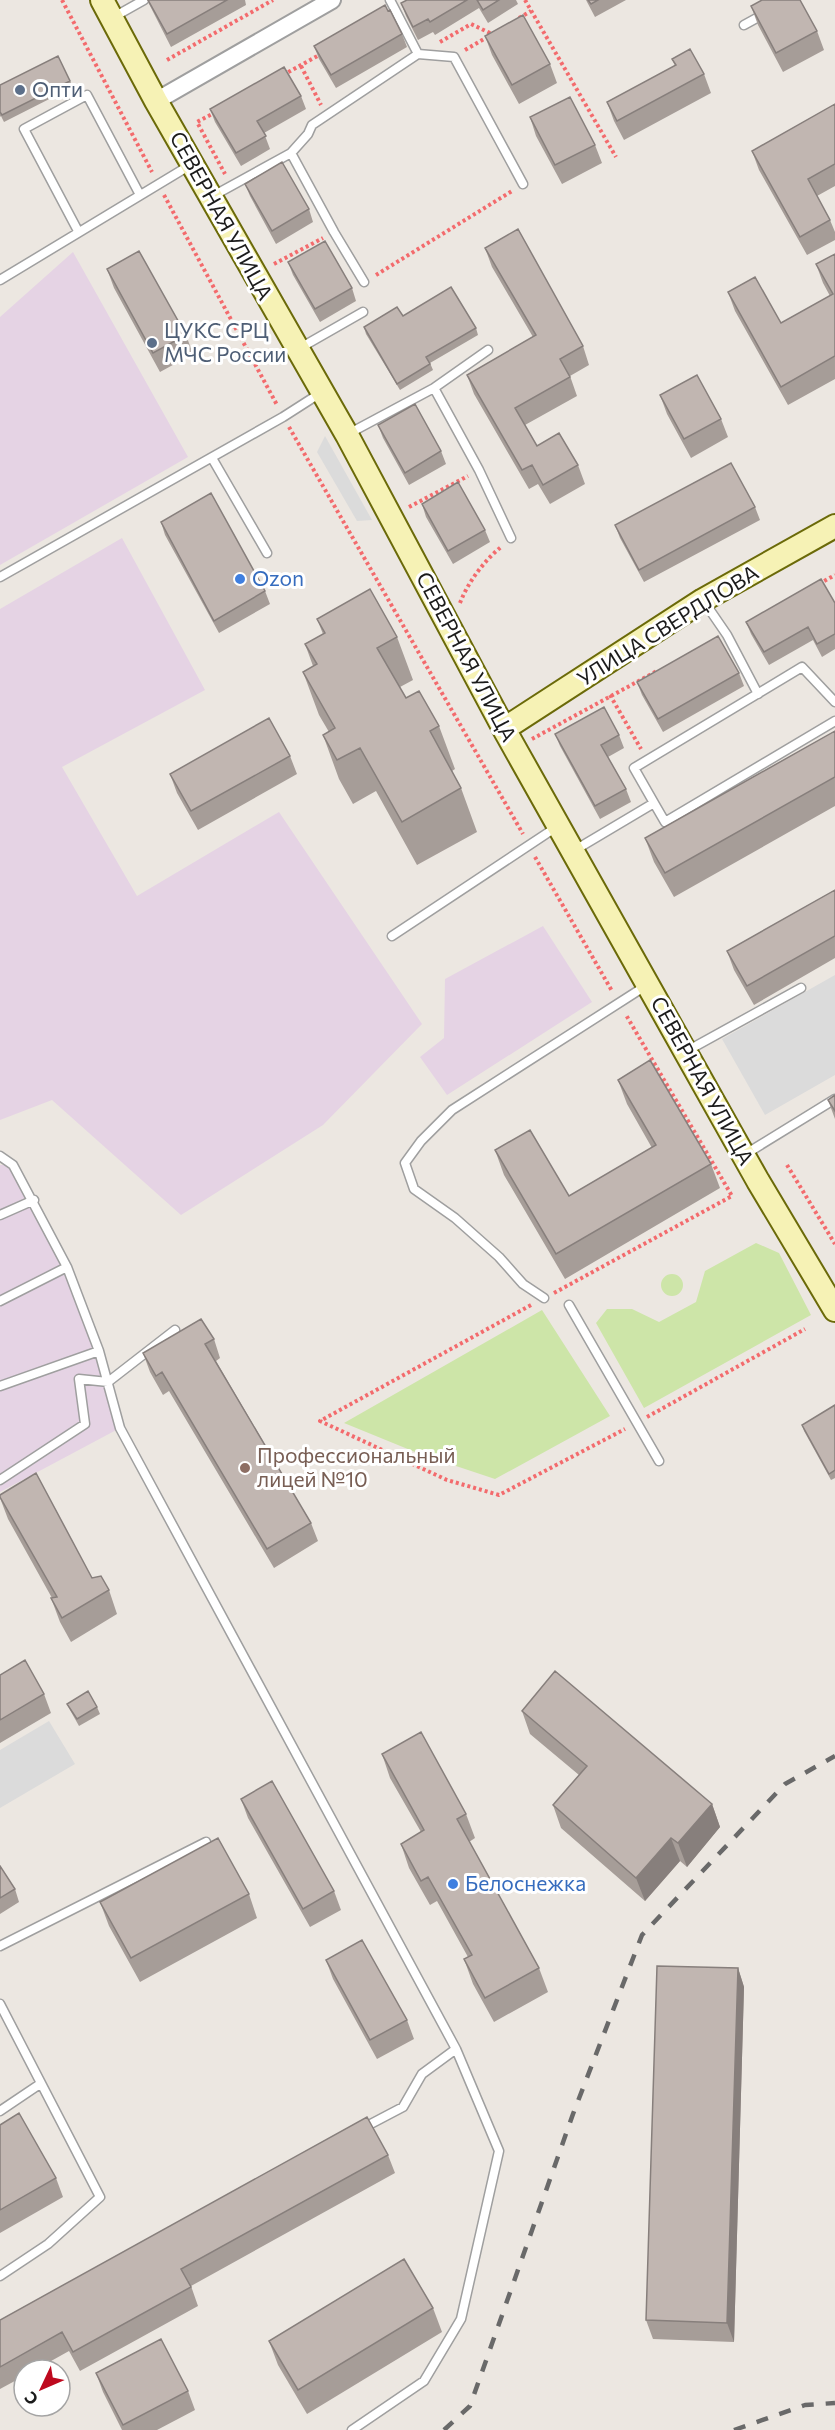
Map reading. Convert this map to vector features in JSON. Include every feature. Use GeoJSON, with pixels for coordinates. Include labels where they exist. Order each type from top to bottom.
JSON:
{"type":"FeatureCollection","features":[{"type":"Feature","properties":{"kind":"street"},"geometry":{"type":"LineString","coordinates":[[156,101],[332,0]]}},
{"type":"Feature","properties":{"kind":"street","name":"СЕВЕРНАЯ УЛИЦА"},"geometry":{"type":"LineString","coordinates":[[107,9],[210,197],[512,724],[558,826],[744,1156],[835,1310]]}},
{"type":"Feature","properties":{"kind":"street","name":"УЛИЦА СВЕРДЛОВА"},"geometry":{"type":"LineString","coordinates":[[512,724],[703,600],[835,526]]}},
{"type":"Feature","properties":{"kind":"lane"},"geometry":{"type":"LineString","coordinates":[[107,9],[144,0]]}},
{"type":"Feature","properties":{"kind":"lane"},"geometry":{"type":"LineString","coordinates":[[390,0],[418,54]]}},
{"type":"Feature","properties":{"kind":"lane"},"geometry":{"type":"LineString","coordinates":[[744,25],[772,10]]}},
{"type":"Feature","properties":{"kind":"lane"},"geometry":{"type":"LineString","coordinates":[[210,197],[291,153],[308,134],[312,125],[418,54],[454,57],[523,184]]}},
{"type":"Feature","properties":{"kind":"lane"},"geometry":{"type":"LineString","coordinates":[[78,231],[24,129],[87,95],[140,195]]}},
{"type":"Feature","properties":{"kind":"lane"},"geometry":{"type":"LineString","coordinates":[[291,153],[364,282]]}},
{"type":"Feature","properties":{"kind":"lane"},"geometry":{"type":"LineString","coordinates":[[0,280],[192,164]]}},
{"type":"Feature","properties":{"kind":"lane"},"geometry":{"type":"LineString","coordinates":[[297,350],[363,312]]}},
{"type":"Feature","properties":{"kind":"lane"},"geometry":{"type":"LineString","coordinates":[[347,435],[434,388],[488,350]]}},
{"type":"Feature","properties":{"kind":"lane"},"geometry":{"type":"LineString","coordinates":[[434,388],[479,470],[511,538]]}},
{"type":"Feature","properties":{"kind":"lane"},"geometry":{"type":"LineString","coordinates":[[0,578],[284,417],[322,392]]}},
{"type":"Feature","properties":{"kind":"lane"},"geometry":{"type":"LineString","coordinates":[[212,458],[267,553]]}},
{"type":"Feature","properties":{"kind":"lane"},"geometry":{"type":"LineString","coordinates":[[703,600],[727,635],[758,693]]}},
{"type":"Feature","properties":{"kind":"lane"},"geometry":{"type":"LineString","coordinates":[[835,702],[802,667],[634,768],[665,822],[835,721]]}},
{"type":"Feature","properties":{"kind":"lane"},"geometry":{"type":"LineString","coordinates":[[574,851],[654,803]]}},
{"type":"Feature","properties":{"kind":"lane"},"geometry":{"type":"LineString","coordinates":[[392,936],[558,826]]}},
{"type":"Feature","properties":{"kind":"lane"},"geometry":{"type":"LineString","coordinates":[[544,1298],[523,1284],[499,1257],[455,1218],[414,1189],[405,1163],[421,1141],[452,1110],[647,985]]}},
{"type":"Feature","properties":{"kind":"lane"},"geometry":{"type":"LineString","coordinates":[[685,1052],[801,988]]}},
{"type":"Feature","properties":{"kind":"lane"},"geometry":{"type":"LineString","coordinates":[[744,1156],[835,1100]]}},
{"type":"Feature","properties":{"kind":"lane"},"geometry":{"type":"LineString","coordinates":[[0,1156],[13,1165],[34,1200],[67,1267],[99,1351],[120,1428],[456,2049],[499,2151],[461,2319],[424,2381],[352,2430]]}},
{"type":"Feature","properties":{"kind":"lane"},"geometry":{"type":"LineString","coordinates":[[0,1215],[34,1200]]}},
{"type":"Feature","properties":{"kind":"lane"},"geometry":{"type":"LineString","coordinates":[[0,1301],[67,1267]]}},
{"type":"Feature","properties":{"kind":"lane"},"geometry":{"type":"LineString","coordinates":[[569,1305],[659,1461]]}},
{"type":"Feature","properties":{"kind":"lane"},"geometry":{"type":"LineString","coordinates":[[0,1480],[85,1424],[80,1379],[108,1382],[175,1330]]}},
{"type":"Feature","properties":{"kind":"lane"},"geometry":{"type":"LineString","coordinates":[[0,1386],[99,1351]]}},
{"type":"Feature","properties":{"kind":"lane"},"geometry":{"type":"LineString","coordinates":[[0,1946],[206,1842]]}},
{"type":"Feature","properties":{"kind":"lane"},"geometry":{"type":"LineString","coordinates":[[0,2004],[100,2197],[48,2244],[0,2276]]}},
{"type":"Feature","properties":{"kind":"lane"},"geometry":{"type":"LineString","coordinates":[[351,2135],[403,2107],[422,2074],[456,2049]]}},
{"type":"Feature","properties":{"kind":"lane"},"geometry":{"type":"LineString","coordinates":[[0,2110],[40,2084]]}},
{"type":"Feature","properties":{"kind":"path"},"geometry":{"type":"LineString","coordinates":[[62,0],[158,185],[284,417],[523,836]]}},
{"type":"Feature","properties":{"kind":"path"},"geometry":{"type":"LineString","coordinates":[[525,0],[616,157]]}},
{"type":"Feature","properties":{"kind":"path"},"geometry":{"type":"LineString","coordinates":[[167,60],[270,1]]}},
{"type":"Feature","properties":{"kind":"path"},"geometry":{"type":"LineString","coordinates":[[512,23],[531,11]]}},
{"type":"Feature","properties":{"kind":"path"},"geometry":{"type":"LineString","coordinates":[[418,54],[471,24],[492,34]]}},
{"type":"Feature","properties":{"kind":"path"},"geometry":{"type":"LineString","coordinates":[[454,57],[502,29]]}},
{"type":"Feature","properties":{"kind":"path"},"geometry":{"type":"LineString","coordinates":[[280,77],[329,49]]}},
{"type":"Feature","properties":{"kind":"path"},"geometry":{"type":"LineString","coordinates":[[301,66],[326,117]]}},
{"type":"Feature","properties":{"kind":"path"},"geometry":{"type":"LineString","coordinates":[[218,111],[197,122],[232,187]]}},
{"type":"Feature","properties":{"kind":"path"},"geometry":{"type":"LineString","coordinates":[[364,282],[523,184]]}},
{"type":"Feature","properties":{"kind":"path"},"geometry":{"type":"LineString","coordinates":[[273,265],[334,232]]}},
{"type":"Feature","properties":{"kind":"path"},"geometry":{"type":"LineString","coordinates":[[268,255],[278,274]]}},
{"type":"Feature","properties":{"kind":"path"},"geometry":{"type":"LineString","coordinates":[[406,509],[479,470]]}},
{"type":"Feature","properties":{"kind":"path"},"geometry":{"type":"LineString","coordinates":[[453,596],[458,606],[465,590],[485,563],[511,538]]}},
{"type":"Feature","properties":{"kind":"path"},"geometry":{"type":"LineString","coordinates":[[815,586],[835,575]]}},
{"type":"Feature","properties":{"kind":"path"},"geometry":{"type":"LineString","coordinates":[[512,724],[532,739],[663,668]]}},
{"type":"Feature","properties":{"kind":"path"},"geometry":{"type":"LineString","coordinates":[[610,695],[642,751]]}},
{"type":"Feature","properties":{"kind":"path"},"geometry":{"type":"LineString","coordinates":[[786,1165],[835,1244]]}},
{"type":"Feature","properties":{"kind":"path"},"geometry":{"type":"LineString","coordinates":[[622,1418],[628,1428],[499,1495],[447,1480],[320,1421],[732,1196]]}},
{"type":"Feature","properties":{"kind":"path"},"geometry":{"type":"LineString","coordinates":[[637,1423],[805,1329]]}},
{"type":"Feature","properties":{"kind":"shaded area"},"geometry":{"type":"Polygon","coordinates":[[[73,252],[188,457],[0,565],[0,317],[73,252]]]}},
{"type":"Feature","properties":{"kind":"shaded area"},"geometry":{"type":"Polygon","coordinates":[[[325,436],[372,520],[357,521],[317,452],[325,436]]]}},
{"type":"Feature","properties":{"kind":"shaded area"},"geometry":{"type":"Polygon","coordinates":[[[122,538],[205,690],[62,767],[137,896],[279,812],[422,1024],[323,1125],[181,1215],[52,1100],[0,1120],[0,609],[122,538]]]}},
{"type":"Feature","properties":{"kind":"shaded area"},"geometry":{"type":"Polygon","coordinates":[[[543,926],[592,1002],[447,1095],[420,1057],[444,1038],[445,979],[543,926]]]}},
{"type":"Feature","properties":{"kind":"shaded area"},"geometry":{"type":"Polygon","coordinates":[[[835,975],[835,1075],[765,1115],[722,1039],[835,975]]]}},
{"type":"Feature","properties":{"kind":"shaded area"},"geometry":{"type":"Polygon","coordinates":[[[0,1165],[13,1165],[67,1267],[120,1428],[0,1492],[0,1165]]]}},
{"type":"Feature","properties":{"kind":"shaded area"},"geometry":{"type":"Polygon","coordinates":[[[49,1721],[75,1764],[0,1808],[0,1750],[49,1721]]]}},
{"type":"Feature","properties":{"kind":"green space"},"geometry":{"type":"Polygon","coordinates":[[[756,1243],[779,1253],[811,1315],[644,1408],[596,1323],[607,1309],[632,1309],[659,1322],[696,1302],[705,1271],[756,1243]]]}},
{"type":"Feature","properties":{"kind":"green space"},"geometry":{"type":"Polygon","coordinates":[[[672,1274],[680,1277],[683,1285],[680,1293],[672,1296],[664,1293],[661,1285],[664,1277],[672,1274]]]}},
{"type":"Feature","properties":{"kind":"green space"},"geometry":{"type":"Polygon","coordinates":[[[542,1310],[610,1416],[495,1479],[420,1454],[344,1423],[542,1310]]]}},
{"type":"Feature","properties":{"kind":"building"},"geometry":{"type":"Polygon","coordinates":[[[148,0],[227,0],[167,34],[148,0]]]}},
{"type":"Feature","properties":{"kind":"building"},"geometry":{"type":"Polygon","coordinates":[[[407,0],[467,0],[430,22],[428,19],[413,27],[401,3],[407,0]]]}},
{"type":"Feature","properties":{"kind":"building"},"geometry":{"type":"Polygon","coordinates":[[[477,0],[499,0],[483,10],[477,0]]]}},
{"type":"Feature","properties":{"kind":"building"},"geometry":{"type":"Polygon","coordinates":[[[762,0],[800,0],[817,31],[776,53],[751,6],[762,0]]]}},
{"type":"Feature","properties":{"kind":"building"},"geometry":{"type":"Polygon","coordinates":[[[385,5],[402,34],[331,75],[314,46],[385,5]]]}},
{"type":"Feature","properties":{"kind":"building"},"geometry":{"type":"Polygon","coordinates":[[[523,15],[550,64],[512,85],[485,36],[523,15]]]}},
{"type":"Feature","properties":{"kind":"building"},"geometry":{"type":"Polygon","coordinates":[[[690,49],[704,74],[617,121],[607,102],[676,65],[672,59],[690,49]]]}},
{"type":"Feature","properties":{"kind":"building"},"geometry":{"type":"Polygon","coordinates":[[[58,56],[70,81],[2,115],[0,85],[58,56]]]}},
{"type":"Feature","properties":{"kind":"building"},"geometry":{"type":"Polygon","coordinates":[[[284,67],[301,96],[257,121],[266,136],[236,153],[210,109],[284,67]]]}},
{"type":"Feature","properties":{"kind":"building"},"geometry":{"type":"Polygon","coordinates":[[[570,97],[595,145],[555,165],[530,117],[570,97]]]}},
{"type":"Feature","properties":{"kind":"building"},"geometry":{"type":"Polygon","coordinates":[[[835,104],[835,164],[808,179],[830,220],[800,237],[752,151],[835,104]]]}},
{"type":"Feature","properties":{"kind":"building"},"geometry":{"type":"Polygon","coordinates":[[[282,162],[309,209],[272,231],[245,184],[282,162]]]}},
{"type":"Feature","properties":{"kind":"building"},"geometry":{"type":"Polygon","coordinates":[[[518,229],[583,346],[560,359],[570,377],[515,408],[537,446],[559,433],[578,465],[543,485],[532,465],[522,470],[467,375],[536,335],[485,248],[518,229]]]}},
{"type":"Feature","properties":{"kind":"building"},"geometry":{"type":"Polygon","coordinates":[[[325,241],[352,288],[315,309],[288,262],[325,241]]]}},
{"type":"Feature","properties":{"kind":"building"},"geometry":{"type":"Polygon","coordinates":[[[139,251],[186,335],[153,353],[107,269],[139,251]]]}},
{"type":"Feature","properties":{"kind":"building"},"geometry":{"type":"Polygon","coordinates":[[[835,254],[835,356],[781,387],[728,292],[755,277],[781,323],[833,294],[816,264],[835,254]]]}},
{"type":"Feature","properties":{"kind":"building"},"geometry":{"type":"Polygon","coordinates":[[[451,287],[476,328],[426,357],[430,364],[397,384],[364,327],[397,307],[403,316],[451,287]]]}},
{"type":"Feature","properties":{"kind":"building"},"geometry":{"type":"Polygon","coordinates":[[[697,375],[721,419],[684,439],[660,395],[697,375]]]}},
{"type":"Feature","properties":{"kind":"building"},"geometry":{"type":"Polygon","coordinates":[[[415,404],[441,451],[405,473],[378,425],[415,404]]]}},
{"type":"Feature","properties":{"kind":"building"},"geometry":{"type":"Polygon","coordinates":[[[731,463],[755,507],[639,570],[615,525],[731,463]]]}},
{"type":"Feature","properties":{"kind":"building"},"geometry":{"type":"Polygon","coordinates":[[[458,482],[485,530],[448,551],[422,504],[458,482]]]}},
{"type":"Feature","properties":{"kind":"building"},"geometry":{"type":"Polygon","coordinates":[[[211,493],[265,591],[214,621],[161,522],[211,493]]]}},
{"type":"Feature","properties":{"kind":"building"},"geometry":{"type":"Polygon","coordinates":[[[821,579],[835,603],[835,634],[817,644],[808,627],[764,652],[746,622],[821,579]]]}},
{"type":"Feature","properties":{"kind":"building"},"geometry":{"type":"Polygon","coordinates":[[[370,589],[397,637],[377,648],[406,698],[419,691],[439,726],[430,731],[461,788],[402,822],[360,748],[337,760],[323,735],[335,728],[303,672],[317,664],[305,644],[325,633],[317,619],[370,589]]]}},
{"type":"Feature","properties":{"kind":"building"},"geometry":{"type":"Polygon","coordinates":[[[718,636],[739,673],[658,719],[637,682],[718,636]]]}},
{"type":"Feature","properties":{"kind":"building"},"geometry":{"type":"Polygon","coordinates":[[[604,707],[619,735],[601,745],[626,789],[595,806],[555,734],[604,707]]]}},
{"type":"Feature","properties":{"kind":"building"},"geometry":{"type":"Polygon","coordinates":[[[269,718],[290,756],[191,811],[170,774],[269,718]]]}},
{"type":"Feature","properties":{"kind":"building"},"geometry":{"type":"Polygon","coordinates":[[[835,731],[835,777],[665,873],[645,838],[835,731]]]}},
{"type":"Feature","properties":{"kind":"building"},"geometry":{"type":"Polygon","coordinates":[[[835,890],[835,936],[747,986],[727,951],[835,890]]]}},
{"type":"Feature","properties":{"kind":"building"},"geometry":{"type":"Polygon","coordinates":[[[650,1060],[711,1164],[556,1254],[495,1150],[530,1130],[569,1196],[656,1145],[618,1080],[650,1060]]]}},
{"type":"Feature","properties":{"kind":"building"},"geometry":{"type":"Polygon","coordinates":[[[835,1095],[835,1111],[828,1100],[835,1095]]]}},
{"type":"Feature","properties":{"kind":"building","name":"Профессиональный лицей №10"},"geometry":{"type":"Polygon","coordinates":[[[201,1319],[214,1339],[205,1344],[311,1523],[267,1549],[162,1372],[156,1376],[143,1353],[201,1319]]]}},
{"type":"Feature","properties":{"kind":"building"},"geometry":{"type":"Polygon","coordinates":[[[835,1405],[835,1470],[829,1474],[802,1425],[835,1405]]]}},
{"type":"Feature","properties":{"kind":"building"},"geometry":{"type":"Polygon","coordinates":[[[36,1473],[92,1578],[101,1576],[109,1590],[62,1618],[51,1598],[57,1597],[0,1497],[36,1473]]]}},
{"type":"Feature","properties":{"kind":"building"},"geometry":{"type":"Polygon","coordinates":[[[25,1660],[44,1694],[0,1720],[0,1675],[25,1660]]]}},
{"type":"Feature","properties":{"kind":"building"},"geometry":{"type":"Polygon","coordinates":[[[555,1671],[712,1804],[678,1843],[671,1838],[636,1878],[553,1805],[587,1766],[522,1711],[555,1671]]]}},
{"type":"Feature","properties":{"kind":"building"},"geometry":{"type":"Polygon","coordinates":[[[88,1691],[97,1707],[77,1719],[67,1704],[88,1691]]]}},
{"type":"Feature","properties":{"kind":"building","name":"Белоснежка"},"geometry":{"type":"Polygon","coordinates":[[[421,1732],[466,1814],[457,1819],[539,1968],[485,1998],[464,1959],[472,1955],[428,1877],[421,1881],[401,1844],[424,1830],[382,1754],[421,1732]]]}},
{"type":"Feature","properties":{"kind":"building"},"geometry":{"type":"Polygon","coordinates":[[[272,1781],[334,1891],[303,1909],[241,1799],[272,1781]]]}},
{"type":"Feature","properties":{"kind":"building"},"geometry":{"type":"Polygon","coordinates":[[[218,1838],[249,1894],[131,1958],[100,1902],[218,1838]]]}},
{"type":"Feature","properties":{"kind":"building"},"geometry":{"type":"Polygon","coordinates":[[[0,1866],[15,1889],[0,1898],[0,1866]]]}},
{"type":"Feature","properties":{"kind":"building"},"geometry":{"type":"Polygon","coordinates":[[[362,1940],[407,2020],[370,2040],[326,1960],[362,1940]]]}},
{"type":"Feature","properties":{"kind":"building"},"geometry":{"type":"Polygon","coordinates":[[[657,1966],[738,1968],[727,2323],[646,2320],[657,1966]]]}},
{"type":"Feature","properties":{"kind":"building"},"geometry":{"type":"Polygon","coordinates":[[[19,2113],[56,2178],[0,2210],[0,2125],[19,2113]]]}},
{"type":"Feature","properties":{"kind":"building"},"geometry":{"type":"Polygon","coordinates":[[[367,2117],[388,2155],[181,2269],[191,2287],[73,2352],[62,2332],[16,2358],[12,2358],[0,2367],[0,2320],[367,2117]]]}},
{"type":"Feature","properties":{"kind":"building"},"geometry":{"type":"Polygon","coordinates":[[[404,2259],[433,2308],[298,2390],[269,2341],[404,2259]]]}},
{"type":"Feature","properties":{"kind":"building"},"geometry":{"type":"Polygon","coordinates":[[[161,2339],[188,2391],[123,2425],[96,2373],[161,2339]]]}},
{"type":"Feature","properties":{"kind":"railway"},"geometry":{"type":"LineString","coordinates":[[444,2430],[470,2406],[573,2114],[642,1935],[785,1784],[835,1756]]}},
{"type":"Feature","properties":{"kind":"railway"},"geometry":{"type":"LineString","coordinates":[[734,2430],[805,2405],[835,2403]]}},
{"type":"Feature","properties":{"kind":"place","name":"Опти"},"geometry":{"type":"Point","coordinates":[20,90]}},
{"type":"Feature","properties":{"kind":"place","name":"ЦУКС СРЦ МЧС России"},"geometry":{"type":"Point","coordinates":[152,343]}},
{"type":"Feature","properties":{"kind":"place","name":"Ozon"},"geometry":{"type":"Point","coordinates":[240,579]}},
{"type":"Feature","properties":{"kind":"place","name":"Профессиональный лицей №10"},"geometry":{"type":"Point","coordinates":[245,1468]}},
{"type":"Feature","properties":{"kind":"place","name":"Белоснежка"},"geometry":{"type":"Point","coordinates":[453,1884]}}]}
